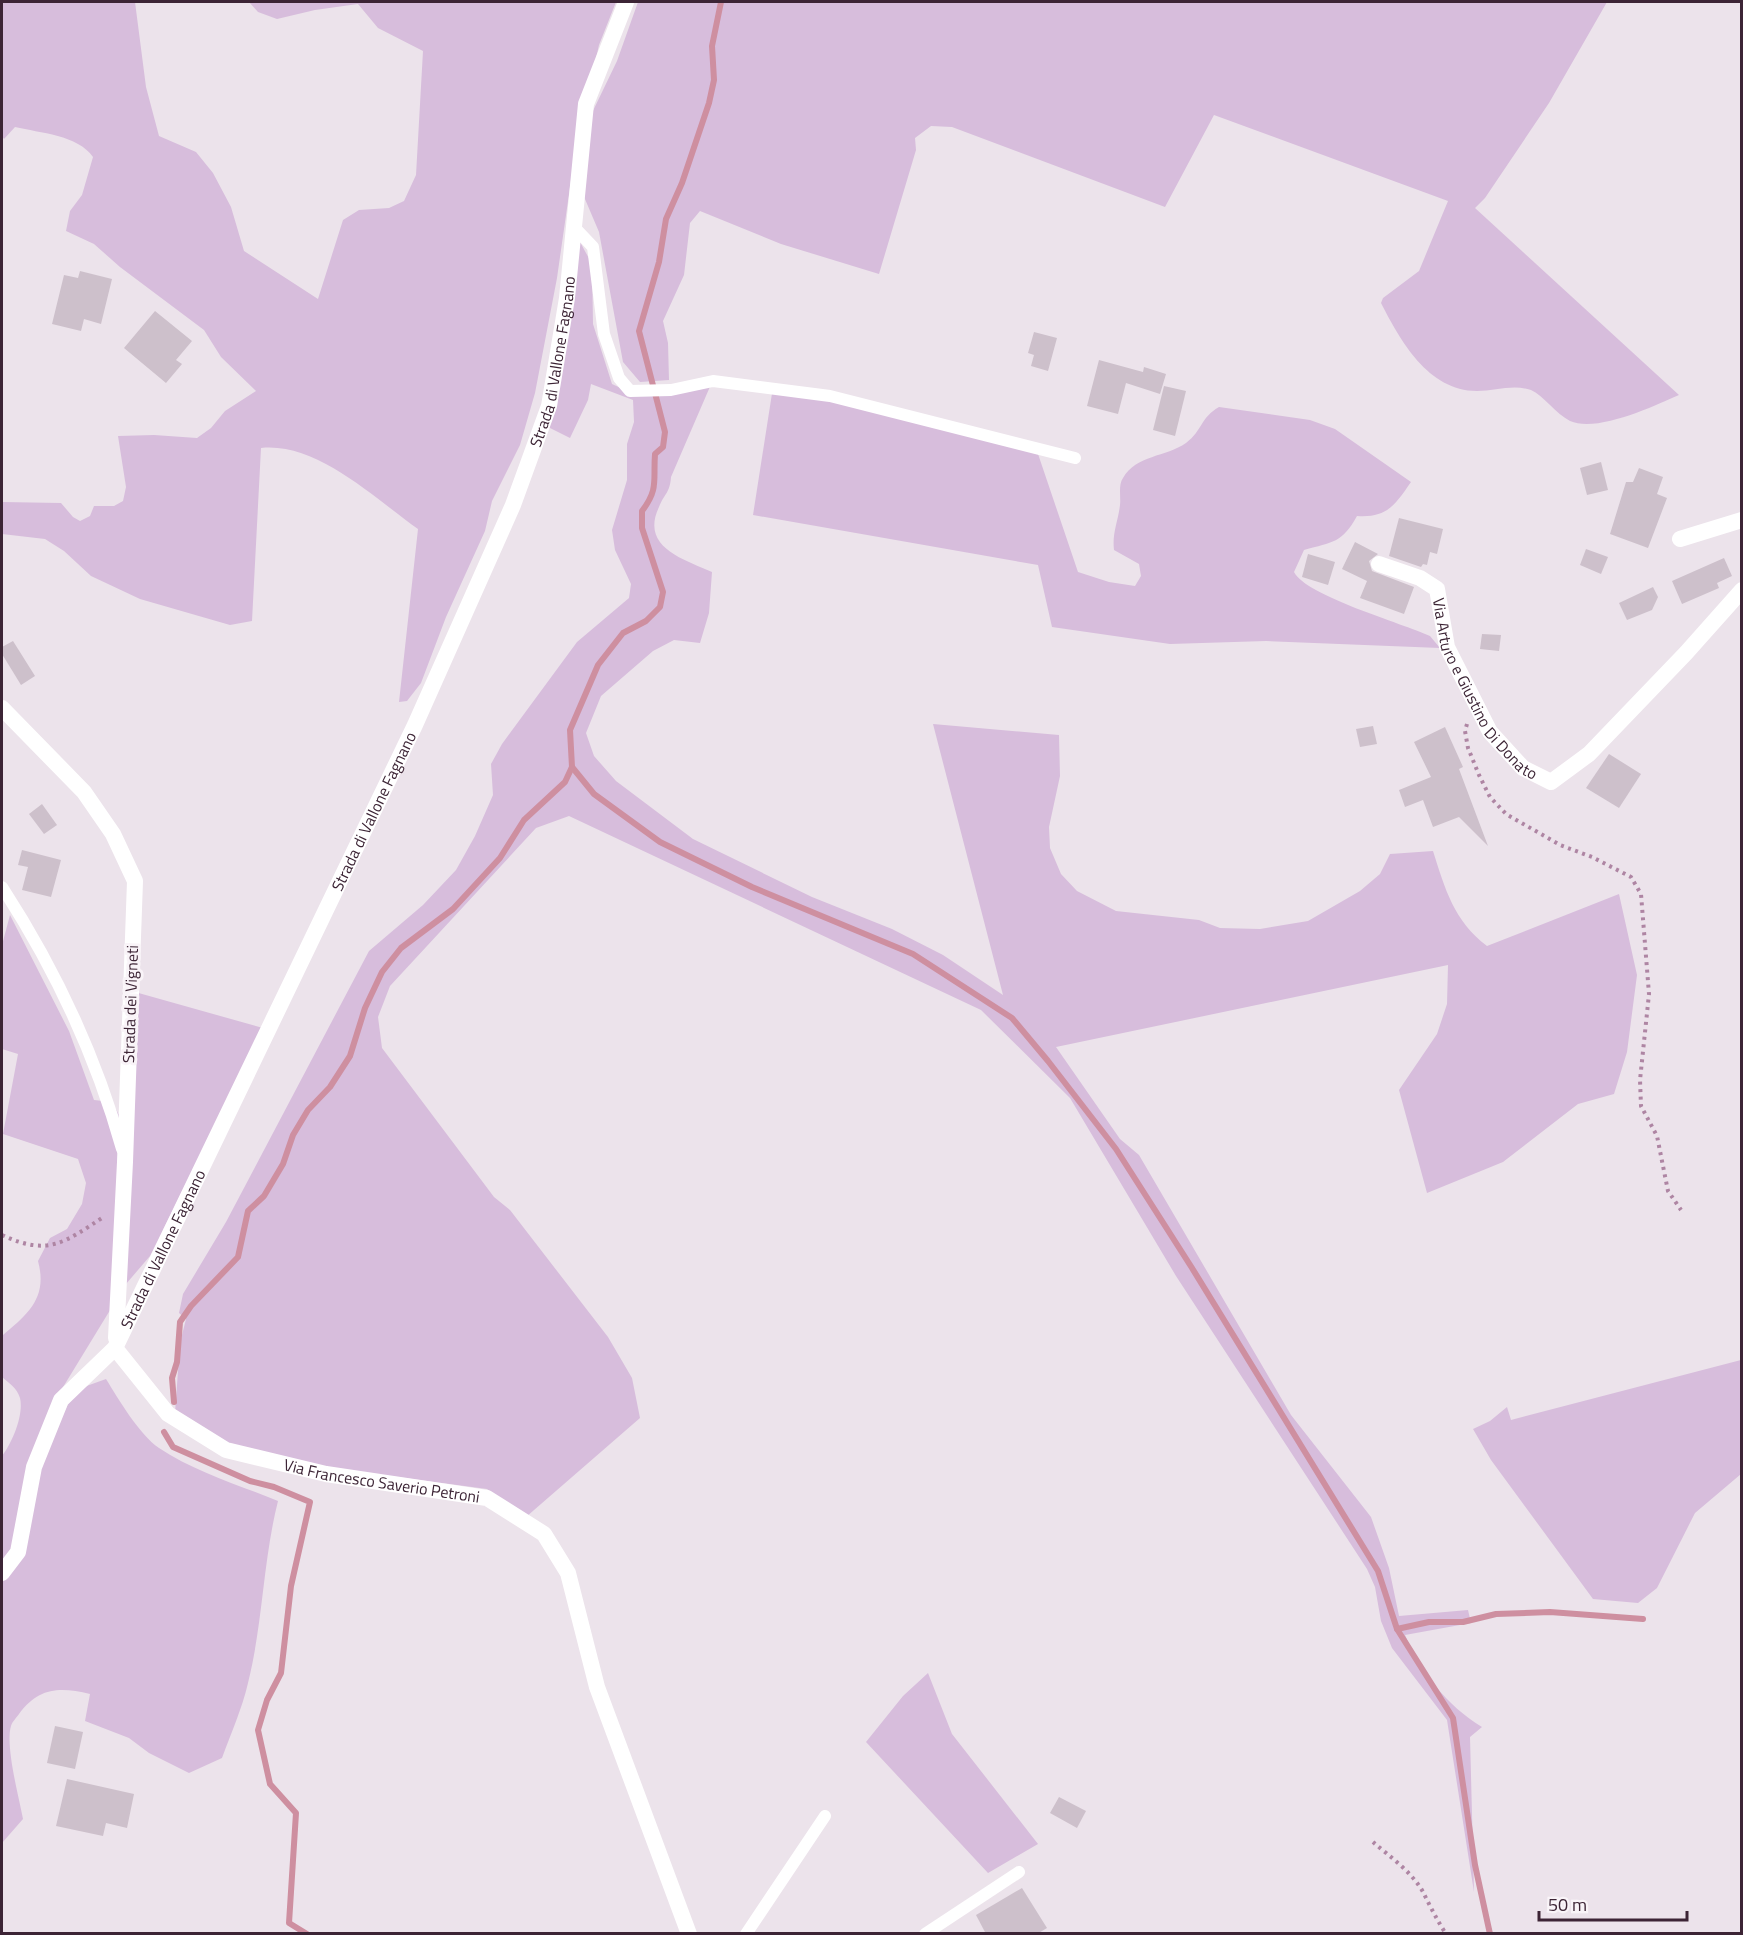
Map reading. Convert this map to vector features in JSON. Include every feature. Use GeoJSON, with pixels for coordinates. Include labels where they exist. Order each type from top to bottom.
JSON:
{"type":"FeatureCollection","features":[{"type":"Feature","properties":{"kind":"street","name":"Strada di Vallone Fagnano"},"geometry":{"type":"LineString","coordinates":[[2,1573],[18,1552],[33,1467],[61,1400],[115,1348],[415,725],[513,505],[549,406],[567,298],[586,104],[626,2]]}},
{"type":"Feature","properties":{"kind":"street"},"geometry":{"type":"LineString","coordinates":[[1680,539],[1742,520]]}},
{"type":"Feature","properties":{"kind":"street","name":"Via Arturo e Giustino Di Donato"},"geometry":{"type":"LineString","coordinates":[[1379,564],[1420,578],[1437,589],[1447,647],[1490,732],[1523,768],[1551,782],[1589,754],[1686,653],[1742,590]]}},
{"type":"Feature","properties":{"kind":"street","name":"Strada dei Vigneti"},"geometry":{"type":"LineString","coordinates":[[2,708],[84,792],[112,834],[135,881],[125,1162],[115,1348]]}},
{"type":"Feature","properties":{"kind":"street","name":"Via Francesco Saverio Petroni"},"geometry":{"type":"LineString","coordinates":[[115,1348],[168,1414],[226,1450],[326,1474],[487,1498],[544,1534],[568,1573],[597,1687],[689,1934]]}},
{"type":"Feature","properties":{"kind":"lane"},"geometry":{"type":"LineString","coordinates":[[574,227],[593,247],[604,334],[619,378],[630,391],[671,390],[713,381],[830,396],[1075,458]]}},
{"type":"Feature","properties":{"kind":"lane"},"geometry":{"type":"LineString","coordinates":[[2,887],[63,994],[111,1110],[125,1162]]}},
{"type":"Feature","properties":{"kind":"lane"},"geometry":{"type":"LineString","coordinates":[[746,1934],[825,1816]]}},
{"type":"Feature","properties":{"kind":"lane"},"geometry":{"type":"LineString","coordinates":[[925,1934],[1019,1872]]}},
{"type":"Feature","properties":{"kind":"path"},"geometry":{"type":"LineString","coordinates":[[1480,713],[1468,722],[1465,731],[1475,766],[1490,798],[1506,814],[1535,832],[1631,877],[1641,894],[1649,994],[1640,1080],[1641,1106],[1657,1136],[1668,1191],[1681,1210]]}},
{"type":"Feature","properties":{"kind":"path"},"geometry":{"type":"LineString","coordinates":[[2,1235],[39,1247],[60,1244],[123,1204]]}},
{"type":"Feature","properties":{"kind":"path"},"geometry":{"type":"LineString","coordinates":[[1373,1842],[1408,1874],[1423,1892],[1446,1934]]}},
{"type":"Feature","properties":{"kind":"shaded area"},"geometry":{"type":"Polygon","coordinates":[[[2,2],[135,2],[146,87],[159,136],[196,152],[213,173],[231,207],[244,251],[318,299],[343,220],[359,210],[389,208],[404,201],[416,175],[423,51],[378,28],[358,4],[315,10],[277,19],[258,12],[249,2],[616,2],[599,45],[575,152],[557,278],[535,393],[520,445],[492,501],[485,531],[446,617],[421,683],[407,701],[399,702],[418,529],[364,488],[324,463],[303,454],[282,448],[261,448],[252,621],[230,625],[140,599],[91,576],[64,551],[45,539],[2,534],[2,502],[61,503],[73,517],[80,521],[90,516],[94,506],[114,506],[123,501],[126,487],[118,436],[154,435],[197,438],[211,428],[225,411],[256,391],[221,357],[204,330],[120,267],[94,244],[66,231],[70,211],[82,195],[93,157],[78,144],[58,136],[15,127],[4,139],[2,136],[2,2]]]}},
{"type":"Feature","properties":{"kind":"shaded area"},"geometry":{"type":"Polygon","coordinates":[[[638,2],[1607,2],[1549,103],[1485,198],[1475,208],[1679,395],[1625,417],[1595,424],[1581,424],[1565,418],[1531,390],[1511,388],[1477,391],[1460,389],[1444,382],[1418,361],[1397,332],[1381,303],[1383,298],[1419,271],[1448,201],[1214,115],[1165,207],[952,127],[931,126],[915,138],[916,150],[879,274],[781,244],[700,211],[690,223],[684,275],[663,321],[668,343],[669,380],[640,382],[623,362],[599,232],[582,192],[590,117],[617,61],[638,2]]]}},
{"type":"Feature","properties":{"kind":"shaded area"},"geometry":{"type":"Polygon","coordinates":[[[580,242],[592,264],[593,324],[612,384],[627,391],[712,382],[671,477],[655,521],[655,532],[667,550],[712,572],[709,613],[700,643],[674,640],[653,651],[601,696],[586,733],[594,756],[616,781],[693,839],[812,897],[892,929],[943,955],[1003,995],[933,724],[1059,735],[1060,776],[1049,827],[1050,848],[1061,874],[1077,891],[1116,911],[1199,920],[1220,928],[1260,929],[1308,921],[1360,891],[1380,874],[1390,854],[1433,851],[1452,903],[1466,926],[1487,946],[1619,894],[1637,975],[1627,1052],[1614,1094],[1578,1104],[1503,1162],[1427,1193],[1399,1090],[1437,1034],[1447,1004],[1448,965],[1056,1047],[1120,1139],[1139,1155],[1291,1415],[1371,1517],[1389,1568],[1399,1616],[1468,1610],[1471,1623],[1405,1635],[1419,1662],[1436,1687],[1457,1709],[1482,1727],[1470,1737],[1474,1892],[1447,1720],[1392,1648],[1381,1621],[1375,1587],[1367,1569],[1176,1276],[1070,1098],[981,1010],[569,816],[536,828],[390,986],[378,1017],[382,1048],[494,1197],[510,1210],[608,1337],[632,1378],[640,1418],[526,1517],[487,1489],[322,1467],[224,1446],[175,1413],[180,1343],[186,1319],[179,1313],[183,1294],[226,1222],[369,951],[423,905],[456,870],[475,836],[493,795],[491,764],[502,744],[577,642],[629,598],[631,584],[615,550],[612,530],[627,480],[627,444],[634,422],[633,400],[591,384],[588,400],[570,438],[548,427],[580,242]]]}},
{"type":"Feature","properties":{"kind":"shaded area"},"geometry":{"type":"Polygon","coordinates":[[[773,387],[1037,451],[1078,572],[1109,582],[1135,586],[1141,576],[1139,564],[1114,550],[1121,484],[1129,470],[1143,461],[1186,443],[1208,415],[1219,407],[1310,420],[1335,429],[1411,482],[1395,503],[1383,512],[1376,515],[1357,516],[1341,537],[1304,550],[1294,572],[1302,581],[1335,599],[1430,636],[1440,648],[1266,641],[1170,644],[1052,627],[1038,565],[753,515],[773,387]]]}},
{"type":"Feature","properties":{"kind":"shaded area"},"geometry":{"type":"Polygon","coordinates":[[[10,915],[69,1031],[94,1100],[112,1102],[130,1135],[135,992],[263,1028],[150,1256],[126,1284],[57,1397],[16,1551],[2,1567],[2,1456],[16,1428],[21,1405],[17,1391],[2,1377],[2,1336],[34,1304],[40,1285],[38,1261],[50,1238],[67,1229],[82,1204],[86,1183],[78,1159],[3,1134],[18,1054],[2,1049],[2,945],[10,915]]]}},
{"type":"Feature","properties":{"kind":"shaded area"},"geometry":{"type":"Polygon","coordinates":[[[1741,1360],[1741,1474],[1695,1513],[1657,1588],[1638,1603],[1593,1599],[1491,1460],[1473,1429],[1490,1421],[1507,1407],[1511,1420],[1741,1360]]]}},
{"type":"Feature","properties":{"kind":"shaded area"},"geometry":{"type":"Polygon","coordinates":[[[106,1379],[137,1426],[159,1448],[202,1471],[278,1501],[248,1683],[240,1712],[222,1758],[189,1773],[149,1753],[129,1738],[85,1721],[90,1694],[60,1690],[42,1694],[34,1699],[11,1726],[11,1758],[23,1819],[2,1843],[2,1579],[38,1469],[68,1404],[81,1388],[106,1379]]]}},
{"type":"Feature","properties":{"kind":"shaded area"},"geometry":{"type":"Polygon","coordinates":[[[928,1673],[952,1734],[1038,1844],[988,1873],[866,1742],[903,1696],[928,1673]]]}},
{"type":"Feature","properties":{"kind":"building"},"geometry":{"type":"Polygon","coordinates":[[[80,271],[112,279],[101,324],[84,319],[81,331],[52,324],[64,275],[78,278],[80,271]]]}},
{"type":"Feature","properties":{"kind":"building"},"geometry":{"type":"Polygon","coordinates":[[[155,311],[192,341],[176,360],[182,364],[166,383],[124,348],[155,311]]]}},
{"type":"Feature","properties":{"kind":"building"},"geometry":{"type":"Polygon","coordinates":[[[1034,332],[1057,338],[1048,371],[1031,366],[1034,355],[1028,353],[1034,332]]]}},
{"type":"Feature","properties":{"kind":"building"},"geometry":{"type":"Polygon","coordinates":[[[1099,360],[1143,372],[1144,367],[1166,374],[1160,394],[1126,383],[1118,414],[1087,406],[1099,360]]]}},
{"type":"Feature","properties":{"kind":"building"},"geometry":{"type":"Polygon","coordinates":[[[1164,386],[1186,391],[1175,436],[1153,430],[1164,386]]]}},
{"type":"Feature","properties":{"kind":"building"},"geometry":{"type":"Polygon","coordinates":[[[1601,462],[1608,490],[1587,495],[1580,468],[1601,462]]]}},
{"type":"Feature","properties":{"kind":"building"},"geometry":{"type":"Polygon","coordinates":[[[1639,468],[1663,477],[1657,494],[1667,498],[1648,548],[1610,534],[1626,482],[1633,482],[1639,468]]]}},
{"type":"Feature","properties":{"kind":"building"},"geometry":{"type":"Polygon","coordinates":[[[1399,518],[1443,529],[1437,554],[1430,552],[1427,565],[1423,564],[1421,567],[1389,556],[1399,518]]]}},
{"type":"Feature","properties":{"kind":"building"},"geometry":{"type":"Polygon","coordinates":[[[1355,542],[1378,554],[1369,561],[1372,571],[1414,587],[1404,614],[1360,598],[1367,581],[1342,569],[1355,542]]]}},
{"type":"Feature","properties":{"kind":"building"},"geometry":{"type":"Polygon","coordinates":[[[1586,549],[1608,557],[1601,574],[1580,565],[1586,549]]]}},
{"type":"Feature","properties":{"kind":"building"},"geometry":{"type":"Polygon","coordinates":[[[1308,554],[1335,562],[1328,585],[1302,577],[1308,554]]]}},
{"type":"Feature","properties":{"kind":"building"},"geometry":{"type":"Polygon","coordinates":[[[1724,558],[1732,576],[1717,583],[1719,588],[1682,604],[1672,581],[1724,558]]]}},
{"type":"Feature","properties":{"kind":"building"},"geometry":{"type":"Polygon","coordinates":[[[1653,587],[1658,597],[1652,610],[1627,620],[1619,603],[1653,587]]]}},
{"type":"Feature","properties":{"kind":"building"},"geometry":{"type":"Polygon","coordinates":[[[1482,634],[1501,635],[1499,651],[1480,649],[1482,634]]]}},
{"type":"Feature","properties":{"kind":"building"},"geometry":{"type":"Polygon","coordinates":[[[13,641],[35,676],[21,685],[2,654],[2,647],[13,641]]]}},
{"type":"Feature","properties":{"kind":"building"},"geometry":{"type":"Polygon","coordinates":[[[1373,726],[1377,744],[1360,747],[1356,729],[1373,726]]]}},
{"type":"Feature","properties":{"kind":"building"},"geometry":{"type":"Polygon","coordinates":[[[1445,727],[1463,767],[1459,769],[1488,846],[1459,817],[1433,827],[1423,800],[1405,807],[1399,790],[1431,777],[1414,742],[1445,727]]]}},
{"type":"Feature","properties":{"kind":"building"},"geometry":{"type":"Polygon","coordinates":[[[1609,754],[1641,774],[1619,808],[1586,788],[1609,754]]]}},
{"type":"Feature","properties":{"kind":"building"},"geometry":{"type":"Polygon","coordinates":[[[42,804],[57,825],[44,834],[29,814],[42,804]]]}},
{"type":"Feature","properties":{"kind":"building"},"geometry":{"type":"Polygon","coordinates":[[[22,850],[61,860],[51,897],[22,890],[28,867],[18,865],[22,850]]]}},
{"type":"Feature","properties":{"kind":"building"},"geometry":{"type":"Polygon","coordinates":[[[55,1726],[83,1732],[75,1769],[47,1763],[55,1726]]]}},
{"type":"Feature","properties":{"kind":"building"},"geometry":{"type":"Polygon","coordinates":[[[67,1779],[134,1794],[127,1828],[106,1823],[103,1836],[56,1826],[67,1779]]]}},
{"type":"Feature","properties":{"kind":"building"},"geometry":{"type":"Polygon","coordinates":[[[1059,1797],[1086,1811],[1077,1828],[1050,1813],[1059,1797]]]}},
{"type":"Feature","properties":{"kind":"building"},"geometry":{"type":"Polygon","coordinates":[[[1022,1888],[1047,1928],[1037,1934],[986,1934],[976,1915],[1022,1888]]]}},
{"type":"Feature","properties":{"kind":"waterway"},"geometry":{"type":"LineString","coordinates":[[174,1402],[172,1378],[177,1362],[180,1322],[191,1306],[238,1257],[248,1211],[264,1196],[283,1164],[293,1135],[308,1110],[330,1087],[350,1056],[365,1008],[382,972],[401,948],[453,909],[500,858],[524,820],[565,782],[572,767],[570,730],[598,665],[623,633],[646,621],[660,607],[663,592],[642,528],[642,511],[653,490],[655,454],[663,447],[665,432],[639,331],[659,262],[666,219],[682,183],[709,103],[714,80],[712,46],[721,2]]}},
{"type":"Feature","properties":{"kind":"waterway"},"geometry":{"type":"LineString","coordinates":[[572,767],[594,794],[660,842],[752,887],[913,954],[1012,1018],[1048,1061],[1116,1149],[1192,1268],[1378,1571],[1397,1629],[1453,1718],[1475,1865],[1490,1934]]}},
{"type":"Feature","properties":{"kind":"waterway"},"geometry":{"type":"LineString","coordinates":[[164,1432],[173,1447],[250,1481],[274,1487],[310,1502],[291,1586],[281,1673],[267,1700],[258,1730],[270,1784],[296,1813],[289,1923],[307,1934]]}},
{"type":"Feature","properties":{"kind":"waterway"},"geometry":{"type":"LineString","coordinates":[[1397,1629],[1429,1622],[1463,1622],[1496,1614],[1550,1612],[1643,1619]]}}]}
